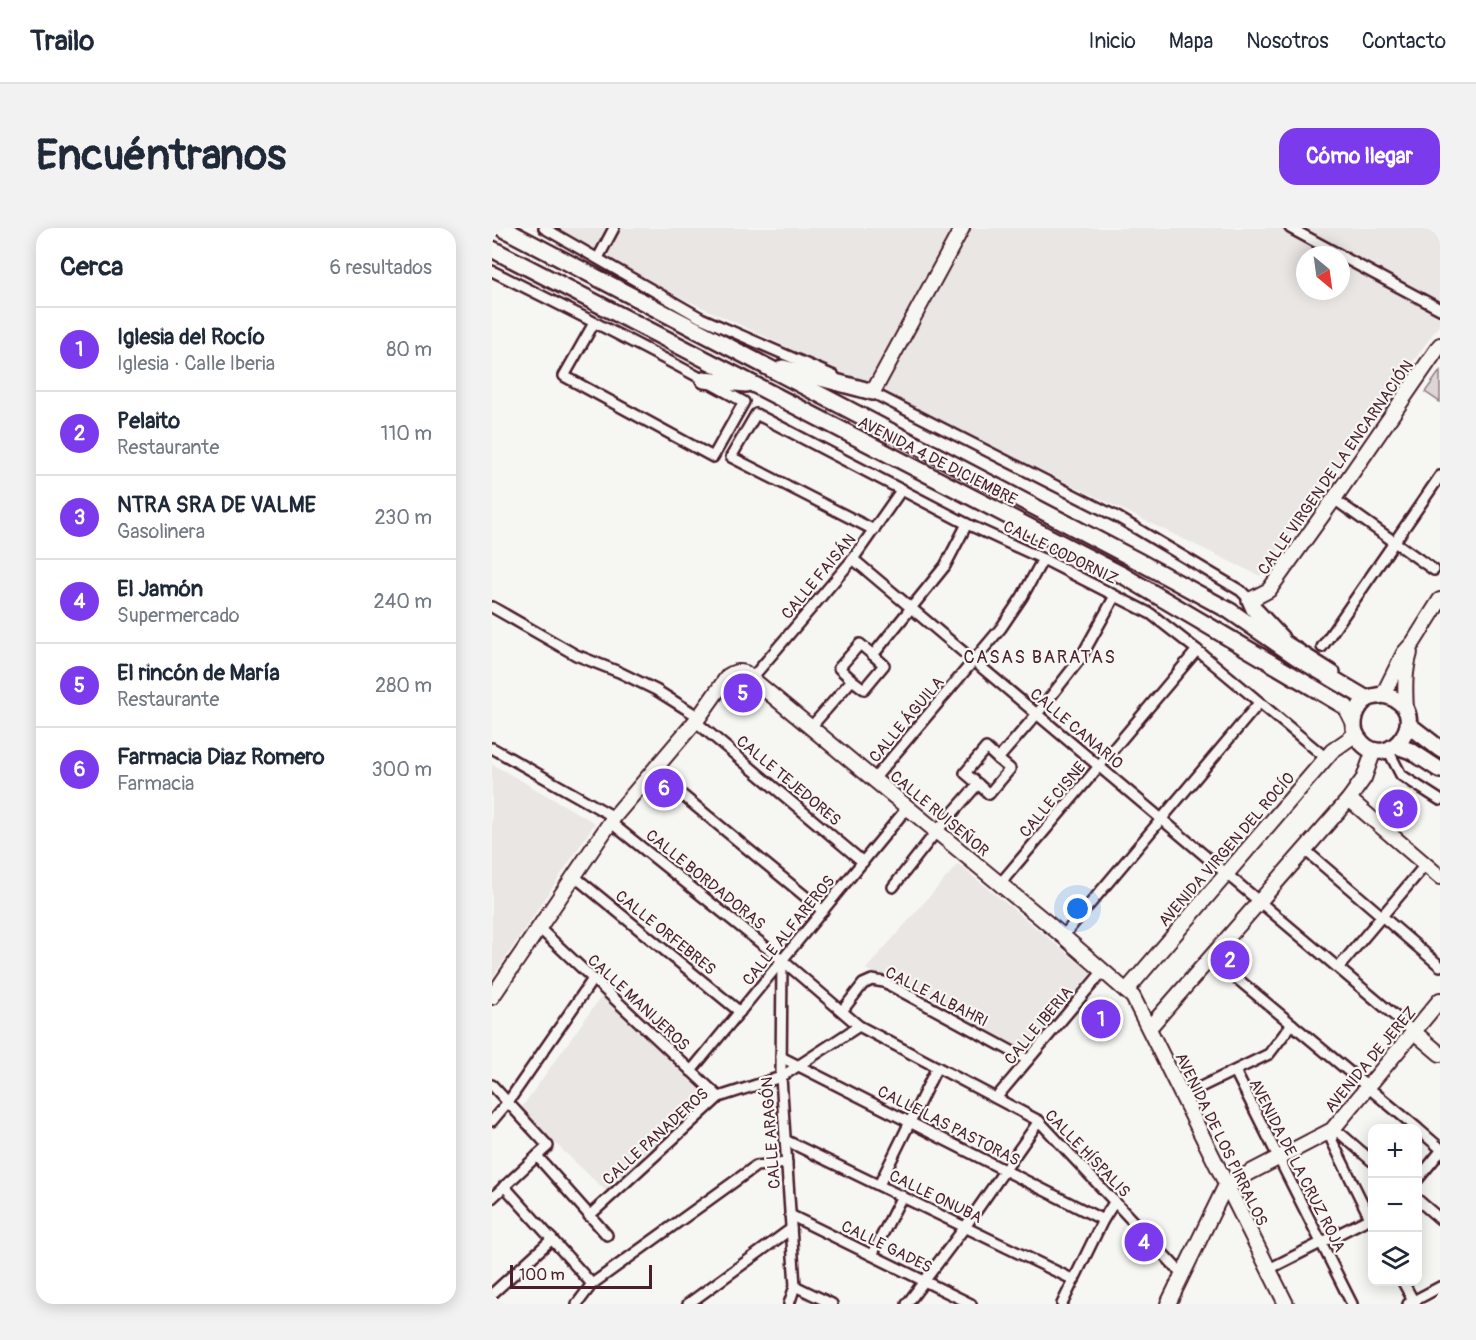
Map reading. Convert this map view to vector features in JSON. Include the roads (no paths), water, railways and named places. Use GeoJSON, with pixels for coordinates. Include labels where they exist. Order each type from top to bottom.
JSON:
{"type":"FeatureCollection","features":[{"type":"Feature","properties":{"kind":"main road","name":"AVENIDA 4 DE DICIEMBRE"},"geometry":{"type":"LineString","coordinates":[[502,228],[1128,555],[1230,611],[1301,660],[1367,699]]}},
{"type":"Feature","properties":{"kind":"main road","name":"AVENIDA 4 DE DICIEMBRE"},"geometry":{"type":"LineString","coordinates":[[492,249],[1124,576],[1346,707],[1355,728]]}},
{"type":"Feature","properties":{"kind":"main road"},"geometry":{"type":"LineString","coordinates":[[755,360],[873,392]]}},
{"type":"Feature","properties":{"kind":"main road"},"geometry":{"type":"LineString","coordinates":[[704,380],[754,386]]}},
{"type":"Feature","properties":{"kind":"main road"},"geometry":{"type":"LineString","coordinates":[[1250,600],[1254,609],[1301,660]]}},
{"type":"Feature","properties":{"kind":"main road"},"geometry":{"type":"LineString","coordinates":[[1440,748],[1408,718],[1397,700],[1383,695],[1375,696],[1367,699],[1356,713],[1355,728],[1360,741],[1366,746],[1411,751],[1440,770]]}},
{"type":"Feature","properties":{"kind":"main road"},"geometry":{"type":"LineString","coordinates":[[1386,748],[1406,735],[1408,718]]}},
{"type":"Feature","properties":{"kind":"street"},"geometry":{"type":"LineString","coordinates":[[544,228],[701,318],[873,392],[1119,518],[1241,591],[1250,600]]}},
{"type":"Feature","properties":{"kind":"street"},"geometry":{"type":"LineString","coordinates":[[598,258],[614,228]]}},
{"type":"Feature","properties":{"kind":"street"},"geometry":{"type":"LineString","coordinates":[[873,392],[962,228]]}},
{"type":"Feature","properties":{"kind":"street"},"geometry":{"type":"LineString","coordinates":[[1290,228],[1323,246]]}},
{"type":"Feature","properties":{"kind":"street"},"geometry":{"type":"LineString","coordinates":[[1350,260],[1440,309]]}},
{"type":"Feature","properties":{"kind":"street"},"geometry":{"type":"LineString","coordinates":[[492,271],[594,323],[704,380],[744,402],[713,457],[564,376],[594,323]]}},
{"type":"Feature","properties":{"kind":"street","name":"CALLE VIRGEN DE LA ENCARNACIÓN"},"geometry":{"type":"LineString","coordinates":[[1250,600],[1269,590],[1440,345]]}},
{"type":"Feature","properties":{"kind":"street","name":"CALLE CODORNIZ"},"geometry":{"type":"LineString","coordinates":[[874,530],[731,457],[756,414],[967,524],[1043,559],[1151,614],[1326,758]]}},
{"type":"Feature","properties":{"kind":"street"},"geometry":{"type":"LineString","coordinates":[[1322,647],[1440,476]]}},
{"type":"Feature","properties":{"kind":"street","name":"CALLE FAISÁN"},"geometry":{"type":"LineString","coordinates":[[752,678],[853,558],[902,489]]}},
{"type":"Feature","properties":{"kind":"street"},"geometry":{"type":"LineString","coordinates":[[1334,499],[1434,570]]}},
{"type":"Feature","properties":{"kind":"street"},"geometry":{"type":"LineString","coordinates":[[873,655],[945,566],[967,524]]}},
{"type":"Feature","properties":{"kind":"street","name":"CALLE CANARIO"},"geometry":{"type":"LineString","coordinates":[[853,558],[1414,1032]]}},
{"type":"Feature","properties":{"kind":"street","name":"CALLE ÁGUILA"},"geometry":{"type":"LineString","coordinates":[[874,779],[1001,628],[1022,597],[1043,559]]}},
{"type":"Feature","properties":{"kind":"street"},"geometry":{"type":"LineString","coordinates":[[998,759],[1080,659],[1115,596]]}},
{"type":"Feature","properties":{"kind":"street"},"geometry":{"type":"LineString","coordinates":[[1383,695],[1404,653],[1413,643],[1440,600]]}},
{"type":"Feature","properties":{"kind":"street","name":"CALLE TEJEDORES"},"geometry":{"type":"LineString","coordinates":[[492,607],[576,655],[620,672],[656,690],[697,719],[863,862]]}},
{"type":"Feature","properties":{"kind":"street"},"geometry":{"type":"LineString","coordinates":[[1280,637],[1335,672]]}},
{"type":"Feature","properties":{"kind":"street"},"geometry":{"type":"LineString","coordinates":[[1408,718],[1404,688],[1406,668],[1413,643]]}},
{"type":"Feature","properties":{"kind":"street"},"geometry":{"type":"LineString","coordinates":[[860,644],[884,665],[864,689],[852,680],[839,668],[860,644]]}},
{"type":"Feature","properties":{"kind":"street","name":"CALLE CISNE"},"geometry":{"type":"LineString","coordinates":[[999,885],[1197,650]]}},
{"type":"Feature","properties":{"kind":"street"},"geometry":{"type":"LineString","coordinates":[[492,997],[612,819],[697,719],[728,676],[739,671],[752,678]]}},
{"type":"Feature","properties":{"kind":"street","name":"CALLE RUISEÑOR"},"geometry":{"type":"LineString","coordinates":[[752,678],[1126,991]]}},
{"type":"Feature","properties":{"kind":"street"},"geometry":{"type":"LineString","coordinates":[[811,727],[852,680]]}},
{"type":"Feature","properties":{"kind":"street"},"geometry":{"type":"LineString","coordinates":[[1062,936],[1259,703]]}},
{"type":"Feature","properties":{"kind":"street","name":"AVENIDA VIRGEN DEL ROCÍO"},"geometry":{"type":"LineString","coordinates":[[1126,991],[1332,751],[1355,728]]}},
{"type":"Feature","properties":{"kind":"street","name":"CALLE BORDADORAS"},"geometry":{"type":"LineString","coordinates":[[492,748],[612,819],[842,1011]]}},
{"type":"Feature","properties":{"kind":"street"},"geometry":{"type":"LineString","coordinates":[[986,748],[1010,770],[989,794],[978,784],[965,773],[986,748]]}},
{"type":"Feature","properties":{"kind":"street"},"geometry":{"type":"LineString","coordinates":[[1149,1028],[1349,799],[1386,748],[1401,775],[1440,800]]}},
{"type":"Feature","properties":{"kind":"street"},"geometry":{"type":"LineString","coordinates":[[653,771],[823,911]]}},
{"type":"Feature","properties":{"kind":"street"},"geometry":{"type":"LineString","coordinates":[[893,887],[936,832],[978,784]]}},
{"type":"Feature","properties":{"kind":"street"},"geometry":{"type":"LineString","coordinates":[[1349,799],[1440,877]]}},
{"type":"Feature","properties":{"kind":"street","name":"CALLE ALFAREROS"},"geometry":{"type":"LineString","coordinates":[[691,1071],[907,808]]}},
{"type":"Feature","properties":{"kind":"street"},"geometry":{"type":"LineString","coordinates":[[1305,850],[1440,966]]}},
{"type":"Feature","properties":{"kind":"street"},"geometry":{"type":"LineString","coordinates":[[1339,967],[1426,864]]}},
{"type":"Feature","properties":{"kind":"street","name":"CALLE ORFEBRES"},"geometry":{"type":"LineString","coordinates":[[574,876],[740,1012]]}},
{"type":"Feature","properties":{"kind":"street","name":"CALLE MANIJEROS"},"geometry":{"type":"LineString","coordinates":[[539,928],[719,1097]]}},
{"type":"Feature","properties":{"kind":"street"},"geometry":{"type":"LineString","coordinates":[[1211,957],[1411,1124]]}},
{"type":"Feature","properties":{"kind":"street","name":"CALLE ARAGÓN"},"geometry":{"type":"LineString","coordinates":[[782,960],[781,1077],[795,1286],[789,1304]]}},
{"type":"Feature","properties":{"kind":"street","name":"CALLE IBERIA"},"geometry":{"type":"LineString","coordinates":[[996,1098],[1103,971]]}},
{"type":"Feature","properties":{"kind":"street"},"geometry":{"type":"LineString","coordinates":[[492,1121],[508,1102],[593,979]]}},
{"type":"Feature","properties":{"kind":"street","name":"CALLE ALBAHRI"},"geometry":{"type":"LineString","coordinates":[[842,1011],[863,984],[872,980],[884,982],[1028,1060]]}},
{"type":"Feature","properties":{"kind":"street","name":"AVENIDA DE LOS PIRRALOS"},"geometry":{"type":"LineString","coordinates":[[1126,991],[1133,997],[1149,1028],[1286,1304]]}},
{"type":"Feature","properties":{"kind":"street","name":"AVENIDA DE JEREZ"},"geometry":{"type":"LineString","coordinates":[[1226,1185],[1332,1130],[1440,1000]]}},
{"type":"Feature","properties":{"kind":"street","name":"CALLE HÍSPALIS"},"geometry":{"type":"LineString","coordinates":[[842,1011],[859,1026],[1039,1121],[1183,1275]]}},
{"type":"Feature","properties":{"kind":"street"},"geometry":{"type":"LineString","coordinates":[[1182,1096],[1269,1054],[1292,1024]]}},
{"type":"Feature","properties":{"kind":"street","name":"CALLE PANADEROS"},"geometry":{"type":"LineString","coordinates":[[589,1216],[719,1097],[781,1077],[859,1026]]}},
{"type":"Feature","properties":{"kind":"street"},"geometry":{"type":"LineString","coordinates":[[1414,1032],[1440,1054]]}},
{"type":"Feature","properties":{"kind":"street","name":"CALLE LAS PASTORAS"},"geometry":{"type":"LineString","coordinates":[[781,1057],[1103,1220]]}},
{"type":"Feature","properties":{"kind":"street"},"geometry":{"type":"LineString","coordinates":[[879,1185],[937,1067]]}},
{"type":"Feature","properties":{"kind":"street","name":"AVENIDA DE LA CRUZ ROJA"},"geometry":{"type":"LineString","coordinates":[[1234,1071],[1352,1304]]}},
{"type":"Feature","properties":{"kind":"street"},"geometry":{"type":"LineString","coordinates":[[492,1085],[548,1146],[492,1198]]}},
{"type":"Feature","properties":{"kind":"street"},"geometry":{"type":"LineString","coordinates":[[907,1304],[965,1227],[1039,1121]]}},
{"type":"Feature","properties":{"kind":"street"},"geometry":{"type":"LineString","coordinates":[[1368,1158],[1341,1134],[1332,1130],[1332,1141],[1368,1211]]}},
{"type":"Feature","properties":{"kind":"street"},"geometry":{"type":"LineString","coordinates":[[1419,1178],[1440,1150],[1422,1134]]}},
{"type":"Feature","properties":{"kind":"street","name":"CALLE ONUBA"},"geometry":{"type":"LineString","coordinates":[[785,1140],[1074,1280]]}},
{"type":"Feature","properties":{"kind":"street"},"geometry":{"type":"LineString","coordinates":[[537,1156],[607,1235]]}},
{"type":"Feature","properties":{"kind":"street"},"geometry":{"type":"LineString","coordinates":[[576,1304],[592,1284],[756,1166],[787,1163]]}},
{"type":"Feature","properties":{"kind":"street"},"geometry":{"type":"LineString","coordinates":[[1168,1304],[1226,1185]]}},
{"type":"Feature","properties":{"kind":"street"},"geometry":{"type":"LineString","coordinates":[[504,1186],[592,1284]]}},
{"type":"Feature","properties":{"kind":"street"},"geometry":{"type":"LineString","coordinates":[[872,1255],[902,1196]]}},
{"type":"Feature","properties":{"kind":"street"},"geometry":{"type":"LineString","coordinates":[[1062,1304],[1103,1220],[1115,1201]]}},
{"type":"Feature","properties":{"kind":"street"},"geometry":{"type":"LineString","coordinates":[[1422,1203],[1440,1218]]}},
{"type":"Feature","properties":{"kind":"street","name":"CALLE GADES"},"geometry":{"type":"LineString","coordinates":[[790,1215],[971,1304]]}},
{"type":"Feature","properties":{"kind":"street"},"geometry":{"type":"LineString","coordinates":[[1269,1269],[1368,1221]]}},
{"type":"Feature","properties":{"kind":"street"},"geometry":{"type":"LineString","coordinates":[[688,1304],[791,1228]]}},
{"type":"Feature","properties":{"kind":"street"},"geometry":{"type":"LineString","coordinates":[[492,1294],[552,1239]]}},
{"type":"Feature","properties":{"kind":"street"},"geometry":{"type":"LineString","coordinates":[[795,1286],[831,1304]]}},
{"type":"Feature","properties":{"kind":"street"},"geometry":{"type":"LineString","coordinates":[[1405,1286],[1412,1303],[1440,1287]]}},
{"type":"Feature","properties":{"kind":"place","name":"El rincón de María"},"geometry":{"type":"Point","coordinates":[743,693]}},
{"type":"Feature","properties":{"kind":"place","name":"Farmacia Diaz Romero"},"geometry":{"type":"Point","coordinates":[664,788]}},
{"type":"Feature","properties":{"kind":"place","name":"NTRA SRA DE VALME"},"geometry":{"type":"Point","coordinates":[1398,809]}},
{"type":"Feature","properties":{"kind":"place","name":"Pelaito"},"geometry":{"type":"Point","coordinates":[1230,960]}},
{"type":"Feature","properties":{"kind":"place","name":"Iglesia del Rocío"},"geometry":{"type":"Point","coordinates":[1101,1019]}},
{"type":"Feature","properties":{"kind":"place","name":"El Jamón"},"geometry":{"type":"Point","coordinates":[1144,1242]}},
{"type":"Feature","properties":{"kind":"district","name":"CASAS BARATAS"},"geometry":{"type":"Point","coordinates":[1040,657]}}]}
